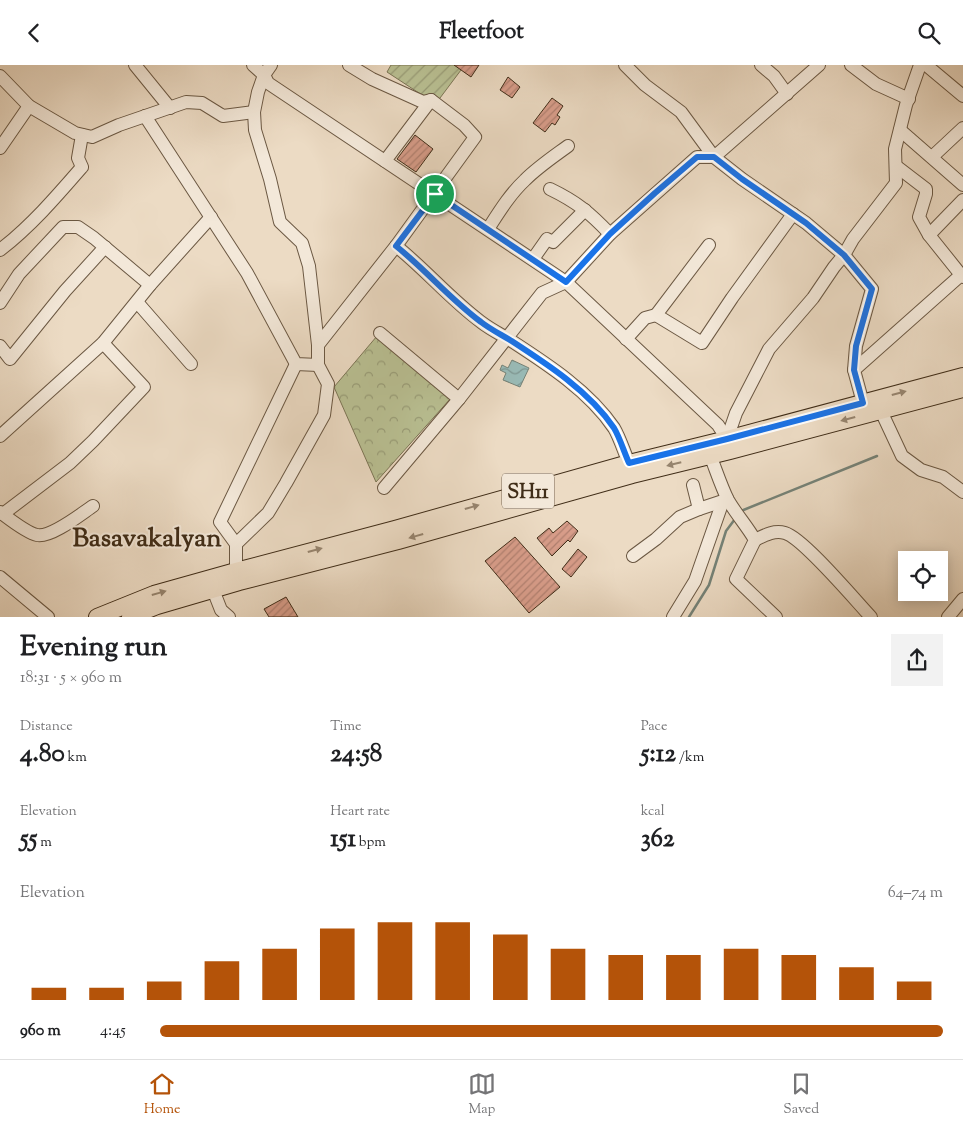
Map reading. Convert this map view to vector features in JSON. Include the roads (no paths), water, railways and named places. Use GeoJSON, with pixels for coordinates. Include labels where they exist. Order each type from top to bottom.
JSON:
{"type":"FeatureCollection","features":[{"type":"Feature","properties":{"kind":"main road","name":"SH11"},"geometry":{"type":"LineString","coordinates":[[238,577],[398,541],[710,455],[729,445],[863,403],[963,376]]}},
{"type":"Feature","properties":{"kind":"main road","name":"SH11"},"geometry":{"type":"LineString","coordinates":[[130,617],[211,585],[395,529],[629,463],[729,445],[881,411],[963,389]]}},
{"type":"Feature","properties":{"kind":"main road","name":"SH11"},"geometry":{"type":"LineString","coordinates":[[97,617],[154,594],[211,585]]}},
{"type":"Feature","properties":{"kind":"street"},"geometry":{"type":"LineString","coordinates":[[135,65],[170,108]]}},
{"type":"Feature","properties":{"kind":"street"},"geometry":{"type":"LineString","coordinates":[[253,65],[267,70]]}},
{"type":"Feature","properties":{"kind":"street"},"geometry":{"type":"LineString","coordinates":[[349,65],[372,79],[423,102],[431,100]]}},
{"type":"Feature","properties":{"kind":"street"},"geometry":{"type":"LineString","coordinates":[[625,65],[645,85],[681,112],[714,157],[742,179],[806,223],[844,255],[872,289],[856,346],[854,370],[863,403]]}},
{"type":"Feature","properties":{"kind":"street"},"geometry":{"type":"LineString","coordinates":[[761,65],[774,76],[787,94]]}},
{"type":"Feature","properties":{"kind":"street"},"geometry":{"type":"LineString","coordinates":[[384,489],[459,399],[542,293],[566,282],[610,234],[655,193],[697,157],[714,157],[819,65]]}},
{"type":"Feature","properties":{"kind":"street"},"geometry":{"type":"LineString","coordinates":[[851,65],[876,84],[908,99]]}},
{"type":"Feature","properties":{"kind":"street"},"geometry":{"type":"LineString","coordinates":[[729,445],[736,413],[769,349],[813,298],[844,255],[853,239],[896,183],[895,149],[908,99],[920,65]]}},
{"type":"Feature","properties":{"kind":"street"},"geometry":{"type":"LineString","coordinates":[[926,65],[963,96]]}},
{"type":"Feature","properties":{"kind":"street"},"geometry":{"type":"LineString","coordinates":[[236,544],[268,513],[324,415],[328,384],[318,365],[318,345],[309,266],[302,243],[280,222],[270,179],[255,130],[254,112],[267,70]]}},
{"type":"Feature","properties":{"kind":"street"},"geometry":{"type":"LineString","coordinates":[[267,70],[268,83],[566,282],[718,425],[729,445]]}},
{"type":"Feature","properties":{"kind":"street"},"geometry":{"type":"LineString","coordinates":[[0,76],[29,105],[75,133],[92,137],[186,102],[202,103],[223,116],[254,112]]}},
{"type":"Feature","properties":{"kind":"street"},"geometry":{"type":"LineString","coordinates":[[385,161],[431,100]]}},
{"type":"Feature","properties":{"kind":"street"},"geometry":{"type":"LineString","coordinates":[[318,345],[396,246],[475,137],[464,125],[431,100]]}},
{"type":"Feature","properties":{"kind":"street"},"geometry":{"type":"LineString","coordinates":[[0,148],[29,105]]}},
{"type":"Feature","properties":{"kind":"street"},"geometry":{"type":"LineString","coordinates":[[145,116],[247,273],[296,364]]}},
{"type":"Feature","properties":{"kind":"street"},"geometry":{"type":"LineString","coordinates":[[932,157],[963,128]]}},
{"type":"Feature","properties":{"kind":"street"},"geometry":{"type":"LineString","coordinates":[[900,130],[963,185]]}},
{"type":"Feature","properties":{"kind":"street"},"geometry":{"type":"LineString","coordinates":[[0,250],[38,215],[82,167],[78,157],[82,135]]}},
{"type":"Feature","properties":{"kind":"street"},"geometry":{"type":"LineString","coordinates":[[488,229],[525,180],[542,164],[568,146]]}},
{"type":"Feature","properties":{"kind":"street"},"geometry":{"type":"LineString","coordinates":[[854,370],[962,276],[929,235],[919,217],[926,189],[896,166]]}},
{"type":"Feature","properties":{"kind":"street"},"geometry":{"type":"LineString","coordinates":[[550,189],[574,200],[610,234]]}},
{"type":"Feature","properties":{"kind":"street"},"geometry":{"type":"LineString","coordinates":[[929,235],[962,204]]}},
{"type":"Feature","properties":{"kind":"street"},"geometry":{"type":"LineString","coordinates":[[533,259],[547,239],[552,242],[585,210]]}},
{"type":"Feature","properties":{"kind":"street"},"geometry":{"type":"LineString","coordinates":[[656,315],[702,343],[793,214]]}},
{"type":"Feature","properties":{"kind":"street"},"geometry":{"type":"LineString","coordinates":[[0,436],[102,343],[150,285],[211,217]]}},
{"type":"Feature","properties":{"kind":"street"},"geometry":{"type":"LineString","coordinates":[[0,303],[19,274],[64,227],[78,227],[150,285]]}},
{"type":"Feature","properties":{"kind":"street"},"geometry":{"type":"LineString","coordinates":[[626,339],[645,318],[656,315],[708,245]]}},
{"type":"Feature","properties":{"kind":"street"},"geometry":{"type":"LineString","coordinates":[[396,246],[482,323],[546,364],[599,409],[615,430],[629,463]]}},
{"type":"Feature","properties":{"kind":"street"},"geometry":{"type":"LineString","coordinates":[[0,346],[10,359],[65,291],[105,247]]}},
{"type":"Feature","properties":{"kind":"street"},"geometry":{"type":"LineString","coordinates":[[137,302],[191,364]]}},
{"type":"Feature","properties":{"kind":"street"},"geometry":{"type":"LineString","coordinates":[[380,333],[459,399]]}},
{"type":"Feature","properties":{"kind":"street"},"geometry":{"type":"LineString","coordinates":[[93,506],[48,535],[40,536],[32,533],[2,513],[70,463],[144,387],[102,343]]}},
{"type":"Feature","properties":{"kind":"street"},"geometry":{"type":"LineString","coordinates":[[296,364],[318,365]]}},
{"type":"Feature","properties":{"kind":"street"},"geometry":{"type":"LineString","coordinates":[[238,577],[236,544],[220,522],[296,364]]}},
{"type":"Feature","properties":{"kind":"street"},"geometry":{"type":"LineString","coordinates":[[881,411],[902,456],[921,471],[943,477],[963,492]]}},
{"type":"Feature","properties":{"kind":"street"},"geometry":{"type":"LineString","coordinates":[[710,455],[732,507],[755,539]]}},
{"type":"Feature","properties":{"kind":"street"},"geometry":{"type":"LineString","coordinates":[[693,485],[699,509]]}},
{"type":"Feature","properties":{"kind":"street"},"geometry":{"type":"LineString","coordinates":[[633,556],[656,539],[680,517],[699,509],[732,507]]}},
{"type":"Feature","properties":{"kind":"street"},"geometry":{"type":"LineString","coordinates":[[673,617],[695,581],[732,507]]}},
{"type":"Feature","properties":{"kind":"street"},"geometry":{"type":"LineString","coordinates":[[775,616],[736,579],[755,539],[773,531],[786,533],[804,546],[871,617]]}},
{"type":"Feature","properties":{"kind":"street"},"geometry":{"type":"LineString","coordinates":[[0,577],[48,617]]}},
{"type":"Feature","properties":{"kind":"street"},"geometry":{"type":"LineString","coordinates":[[211,585],[222,615]]}},
{"type":"Feature","properties":{"kind":"water"},"geometry":{"type":"Polygon","coordinates":[[[512,360],[529,368],[520,387],[503,380],[506,373],[500,370],[502,365],[508,368],[512,360]]]}},
{"type":"Feature","properties":{"kind":"waterway"},"geometry":{"type":"LineString","coordinates":[[741,511],[877,456]]}},
{"type":"Feature","properties":{"kind":"waterway"},"geometry":{"type":"LineString","coordinates":[[689,617],[709,585],[726,531],[735,519]]}},
{"type":"Feature","properties":{"kind":"district","name":"Basavakalyan"},"geometry":{"type":"Point","coordinates":[147,537]}}]}
